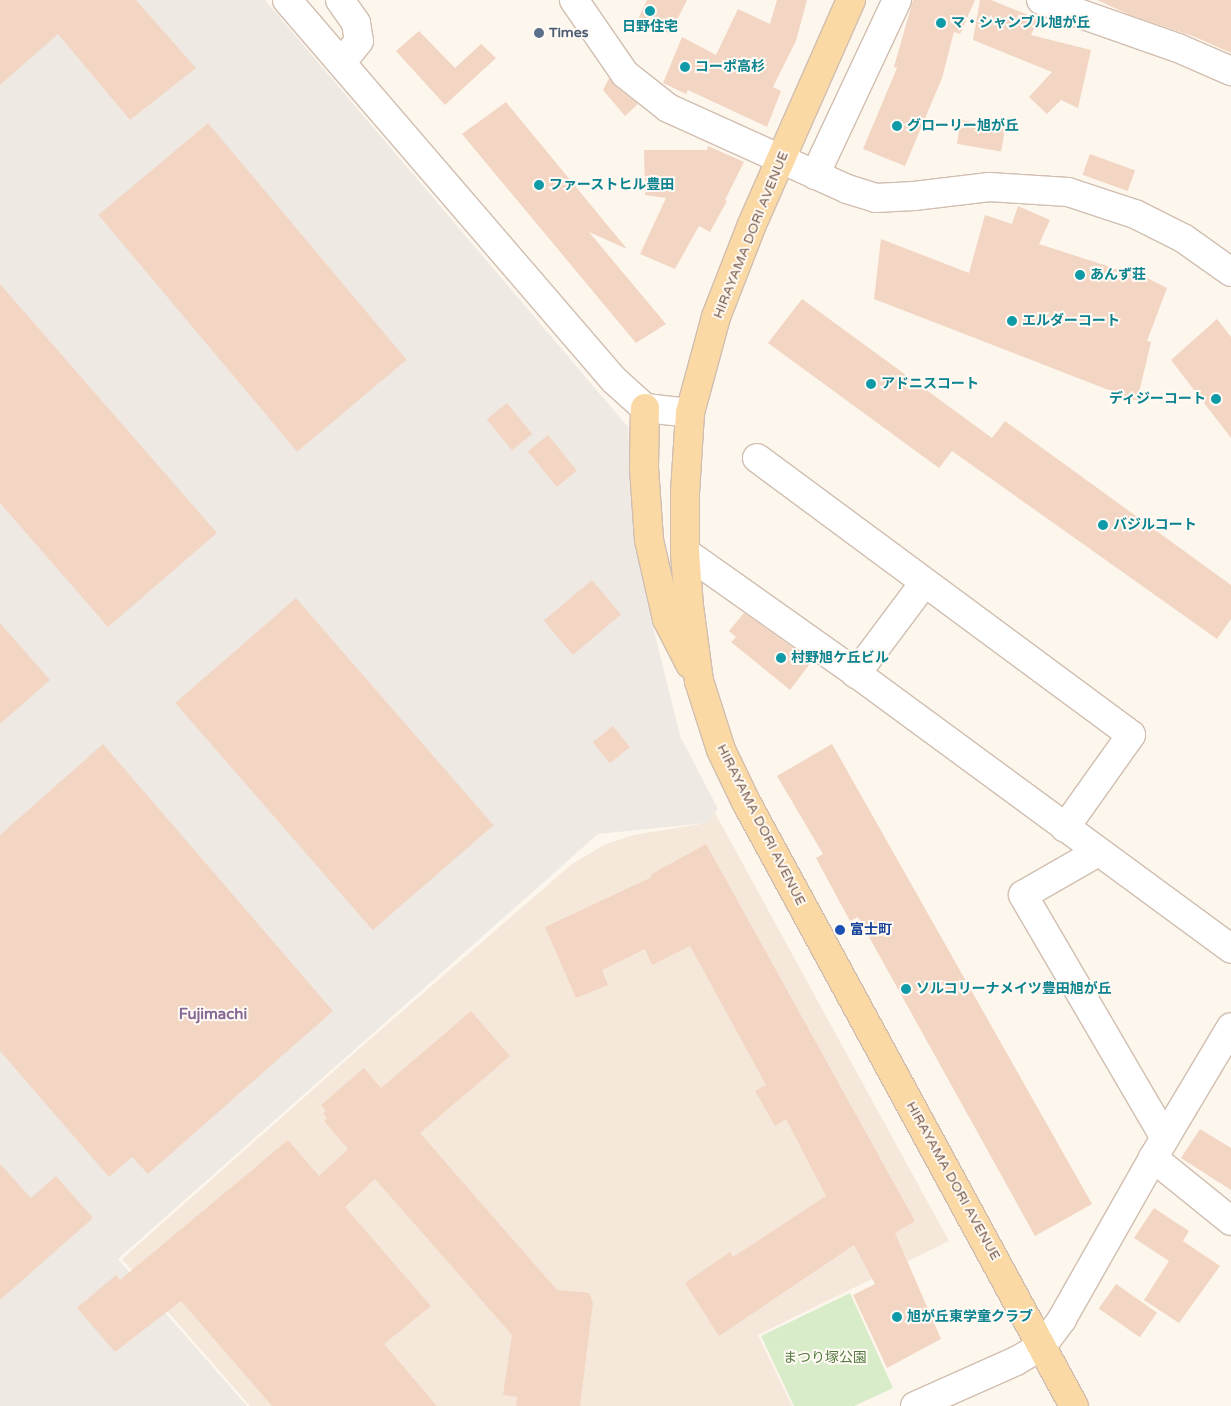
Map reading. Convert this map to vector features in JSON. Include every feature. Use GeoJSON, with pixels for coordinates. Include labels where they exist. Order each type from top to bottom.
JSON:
{"type":"FeatureCollection","features":[{"type":"Feature","properties":{"kind":"main road","name":"HIRAYAMA DORI AVENUE"},"geometry":{"type":"LineString","coordinates":[[851,0],[806,98],[782,161],[751,227],[716,317],[690,413],[685,492],[685,552],[689,606],[699,681],[721,750],[746,802],[1074,1406]]}},
{"type":"Feature","properties":{"kind":"main road"},"geometry":{"type":"LineString","coordinates":[[645,408],[644,468],[649,540],[667,619],[699,681]]}},
{"type":"Feature","properties":{"kind":"street"},"geometry":{"type":"LineString","coordinates":[[287,0],[614,380],[645,408],[690,413]]}},
{"type":"Feature","properties":{"kind":"street"},"geometry":{"type":"LineString","coordinates":[[340,0],[356,23],[359,41],[342,62]]}},
{"type":"Feature","properties":{"kind":"street"},"geometry":{"type":"LineString","coordinates":[[574,0],[625,74],[668,108],[847,189],[876,198],[914,196],[989,187],[1068,192],[1135,214],[1183,238],[1231,272]]}},
{"type":"Feature","properties":{"kind":"street"},"geometry":{"type":"LineString","coordinates":[[815,175],[897,0]]}},
{"type":"Feature","properties":{"kind":"street"},"geometry":{"type":"LineString","coordinates":[[1041,0],[1083,7],[1231,71]]}},
{"type":"Feature","properties":{"kind":"street"},"geometry":{"type":"LineString","coordinates":[[757,458],[1131,735],[1065,828]]}},
{"type":"Feature","properties":{"kind":"street"},"geometry":{"type":"LineString","coordinates":[[685,552],[856,674],[1231,948]]}},
{"type":"Feature","properties":{"kind":"street"},"geometry":{"type":"LineString","coordinates":[[856,674],[924,583]]}},
{"type":"Feature","properties":{"kind":"street"},"geometry":{"type":"LineString","coordinates":[[1098,852],[1022,895],[1159,1148],[1231,1221]]}},
{"type":"Feature","properties":{"kind":"street"},"geometry":{"type":"LineString","coordinates":[[915,1406],[1016,1361],[1042,1346],[1062,1319],[1159,1148],[1231,1027]]}},
{"type":"Feature","properties":{"kind":"shaded area"},"geometry":{"type":"Polygon","coordinates":[[[0,0],[265,0],[628,427],[633,524],[648,606],[680,736],[718,809],[707,823],[598,834],[118,1259],[247,1406],[0,1406],[0,0]]]}},
{"type":"Feature","properties":{"kind":"shaded area"},"geometry":{"type":"Polygon","coordinates":[[[715,813],[949,1241],[758,1335],[792,1406],[250,1406],[122,1259],[352,1055],[572,864],[604,845],[633,835],[707,823],[715,813]]]}},
{"type":"Feature","properties":{"kind":"green space","name":"まつり塚公園"},"geometry":{"type":"Polygon","coordinates":[[[850,1293],[893,1388],[854,1406],[794,1406],[761,1336],[850,1293]]]}},
{"type":"Feature","properties":{"kind":"building"},"geometry":{"type":"Polygon","coordinates":[[[0,0],[136,0],[196,68],[130,120],[58,34],[0,85],[0,0]]]}},
{"type":"Feature","properties":{"kind":"building"},"geometry":{"type":"Polygon","coordinates":[[[647,0],[687,0],[670,34],[638,19],[647,0]]]}},
{"type":"Feature","properties":{"kind":"building"},"geometry":{"type":"Polygon","coordinates":[[[777,0],[807,0],[796,41],[773,87],[781,91],[767,127],[688,90],[686,94],[663,83],[682,37],[716,55],[738,9],[770,24],[777,0]]]}},
{"type":"Feature","properties":{"kind":"building"},"geometry":{"type":"Polygon","coordinates":[[[913,0],[975,0],[960,34],[954,32],[942,78],[905,166],[863,149],[897,68],[894,67],[913,0]]]}},
{"type":"Feature","properties":{"kind":"building"},"geometry":{"type":"Polygon","coordinates":[[[980,0],[991,0],[1038,19],[1031,35],[1091,50],[1078,108],[1061,100],[1047,114],[1029,97],[1052,72],[973,40],[980,0]]]}},
{"type":"Feature","properties":{"kind":"building"},"geometry":{"type":"Polygon","coordinates":[[[1097,0],[1231,0],[1231,53],[1195,37],[1130,15],[1097,0]]]}},
{"type":"Feature","properties":{"kind":"building"},"geometry":{"type":"Polygon","coordinates":[[[419,31],[455,68],[481,44],[496,58],[445,105],[396,51],[419,31]]]}},
{"type":"Feature","properties":{"kind":"building"},"geometry":{"type":"Polygon","coordinates":[[[609,78],[615,86],[638,104],[625,116],[603,90],[609,78]]]}},
{"type":"Feature","properties":{"kind":"building","name":"ファーストヒル豊田"},"geometry":{"type":"Polygon","coordinates":[[[506,102],[627,249],[589,232],[666,324],[636,343],[462,134],[506,102]]]}},
{"type":"Feature","properties":{"kind":"building"},"geometry":{"type":"Polygon","coordinates":[[[961,120],[1005,128],[1001,151],[957,144],[961,120]]]}},
{"type":"Feature","properties":{"kind":"building"},"geometry":{"type":"Polygon","coordinates":[[[208,123],[407,360],[297,452],[98,215],[208,123]]]}},
{"type":"Feature","properties":{"kind":"building"},"geometry":{"type":"Polygon","coordinates":[[[708,146],[744,162],[725,200],[727,201],[710,232],[699,226],[675,269],[640,254],[666,198],[645,195],[644,150],[707,150],[708,146]]]}},
{"type":"Feature","properties":{"kind":"building"},"geometry":{"type":"Polygon","coordinates":[[[1090,154],[1135,170],[1128,191],[1082,175],[1090,154]]]}},
{"type":"Feature","properties":{"kind":"building"},"geometry":{"type":"Polygon","coordinates":[[[1018,206],[1050,220],[1039,244],[1135,275],[1135,272],[1167,288],[1147,341],[1151,342],[1137,401],[874,299],[881,239],[969,273],[985,215],[1012,224],[1018,206]]]}},
{"type":"Feature","properties":{"kind":"building"},"geometry":{"type":"Polygon","coordinates":[[[0,284],[217,533],[108,627],[0,503],[0,284]]]}},
{"type":"Feature","properties":{"kind":"building"},"geometry":{"type":"Polygon","coordinates":[[[802,299],[992,438],[1005,421],[1231,585],[1231,619],[1217,639],[952,451],[939,468],[768,343],[802,299]]]}},
{"type":"Feature","properties":{"kind":"building","name":"ディジーコート"},"geometry":{"type":"Polygon","coordinates":[[[1217,319],[1231,337],[1231,438],[1171,360],[1217,319]]]}},
{"type":"Feature","properties":{"kind":"building"},"geometry":{"type":"Polygon","coordinates":[[[507,403],[532,434],[512,450],[487,419],[507,403]]]}},
{"type":"Feature","properties":{"kind":"building"},"geometry":{"type":"Polygon","coordinates":[[[548,435],[577,471],[557,487],[528,451],[548,435]]]}},
{"type":"Feature","properties":{"kind":"building"},"geometry":{"type":"Polygon","coordinates":[[[592,580],[621,614],[573,655],[544,620],[592,580]]]}},
{"type":"Feature","properties":{"kind":"building"},"geometry":{"type":"Polygon","coordinates":[[[296,598],[493,825],[373,930],[175,703],[296,598]]]}},
{"type":"Feature","properties":{"kind":"building","name":"村野旭ケ丘ビル"},"geometry":{"type":"Polygon","coordinates":[[[744,613],[812,661],[790,690],[731,642],[736,637],[729,631],[744,613]]]}},
{"type":"Feature","properties":{"kind":"building"},"geometry":{"type":"Polygon","coordinates":[[[0,623],[50,680],[0,724],[0,623]]]}},
{"type":"Feature","properties":{"kind":"building"},"geometry":{"type":"Polygon","coordinates":[[[613,726],[630,747],[610,763],[593,742],[613,726]]]}},
{"type":"Feature","properties":{"kind":"building"},"geometry":{"type":"Polygon","coordinates":[[[103,744],[333,1011],[148,1174],[132,1157],[109,1177],[0,1051],[0,835],[103,744]]]}},
{"type":"Feature","properties":{"kind":"building","name":"ソルコリーナメイツ豊田旭が丘"},"geometry":{"type":"Polygon","coordinates":[[[832,744],[1092,1204],[1035,1236],[858,917],[850,921],[816,858],[823,854],[777,776],[832,744]]]}},
{"type":"Feature","properties":{"kind":"building"},"geometry":{"type":"Polygon","coordinates":[[[706,844],[915,1221],[895,1233],[941,1339],[887,1368],[853,1295],[875,1284],[854,1245],[719,1336],[685,1283],[730,1252],[733,1257],[826,1196],[786,1119],[775,1126],[755,1091],[766,1085],[690,946],[652,965],[645,949],[602,970],[608,985],[576,998],[545,927],[652,877],[650,875],[706,844]]]}},
{"type":"Feature","properties":{"kind":"building"},"geometry":{"type":"Polygon","coordinates":[[[471,1011],[510,1056],[420,1133],[557,1290],[589,1293],[593,1303],[580,1406],[516,1406],[517,1397],[503,1395],[512,1335],[375,1179],[345,1207],[431,1306],[384,1344],[437,1406],[272,1406],[181,1301],[115,1352],[77,1308],[116,1275],[120,1280],[288,1140],[319,1176],[348,1149],[324,1121],[327,1118],[323,1113],[326,1111],[321,1105],[364,1068],[381,1088],[471,1011]]]}},
{"type":"Feature","properties":{"kind":"building"},"geometry":{"type":"Polygon","coordinates":[[[1200,1129],[1231,1148],[1231,1190],[1181,1158],[1200,1129]]]}},
{"type":"Feature","properties":{"kind":"building"},"geometry":{"type":"Polygon","coordinates":[[[0,1164],[31,1198],[56,1176],[93,1218],[0,1300],[0,1164]]]}},
{"type":"Feature","properties":{"kind":"building"},"geometry":{"type":"Polygon","coordinates":[[[1154,1208],[1189,1231],[1183,1241],[1220,1266],[1179,1323],[1144,1300],[1169,1261],[1134,1238],[1154,1208]]]}},
{"type":"Feature","properties":{"kind":"building"},"geometry":{"type":"Polygon","coordinates":[[[1116,1284],[1157,1313],[1140,1337],[1099,1309],[1116,1284]]]}},
{"type":"Feature","properties":{"kind":"place","name":"日野住宅"},"geometry":{"type":"Point","coordinates":[650,11]}},
{"type":"Feature","properties":{"kind":"place","name":"マ・シャンブル旭が丘"},"geometry":{"type":"Point","coordinates":[941,23]}},
{"type":"Feature","properties":{"kind":"place","name":"Times"},"geometry":{"type":"Point","coordinates":[539,33]}},
{"type":"Feature","properties":{"kind":"place","name":"コーポ高杉"},"geometry":{"type":"Point","coordinates":[685,67]}},
{"type":"Feature","properties":{"kind":"place","name":"グローリー旭が丘"},"geometry":{"type":"Point","coordinates":[897,126]}},
{"type":"Feature","properties":{"kind":"place","name":"ファーストヒル豊田"},"geometry":{"type":"Point","coordinates":[539,185]}},
{"type":"Feature","properties":{"kind":"place","name":"あんず荘"},"geometry":{"type":"Point","coordinates":[1080,275]}},
{"type":"Feature","properties":{"kind":"place","name":"エルダーコート"},"geometry":{"type":"Point","coordinates":[1012,321]}},
{"type":"Feature","properties":{"kind":"place","name":"アドニスコート"},"geometry":{"type":"Point","coordinates":[871,384]}},
{"type":"Feature","properties":{"kind":"place","name":"ディジーコート"},"geometry":{"type":"Point","coordinates":[1216,399]}},
{"type":"Feature","properties":{"kind":"place","name":"バジルコート"},"geometry":{"type":"Point","coordinates":[1103,525]}},
{"type":"Feature","properties":{"kind":"place","name":"村野旭ケ丘ビル"},"geometry":{"type":"Point","coordinates":[781,658]}},
{"type":"Feature","properties":{"kind":"place","name":"富士町"},"geometry":{"type":"Point","coordinates":[840,930]}},
{"type":"Feature","properties":{"kind":"place","name":"ソルコリーナメイツ豊田旭が丘"},"geometry":{"type":"Point","coordinates":[906,989]}},
{"type":"Feature","properties":{"kind":"place","name":"旭が丘東学童クラブ"},"geometry":{"type":"Point","coordinates":[897,1317]}},
{"type":"Feature","properties":{"kind":"district","name":"Fujimachi"},"geometry":{"type":"Point","coordinates":[213,1015]}}]}
